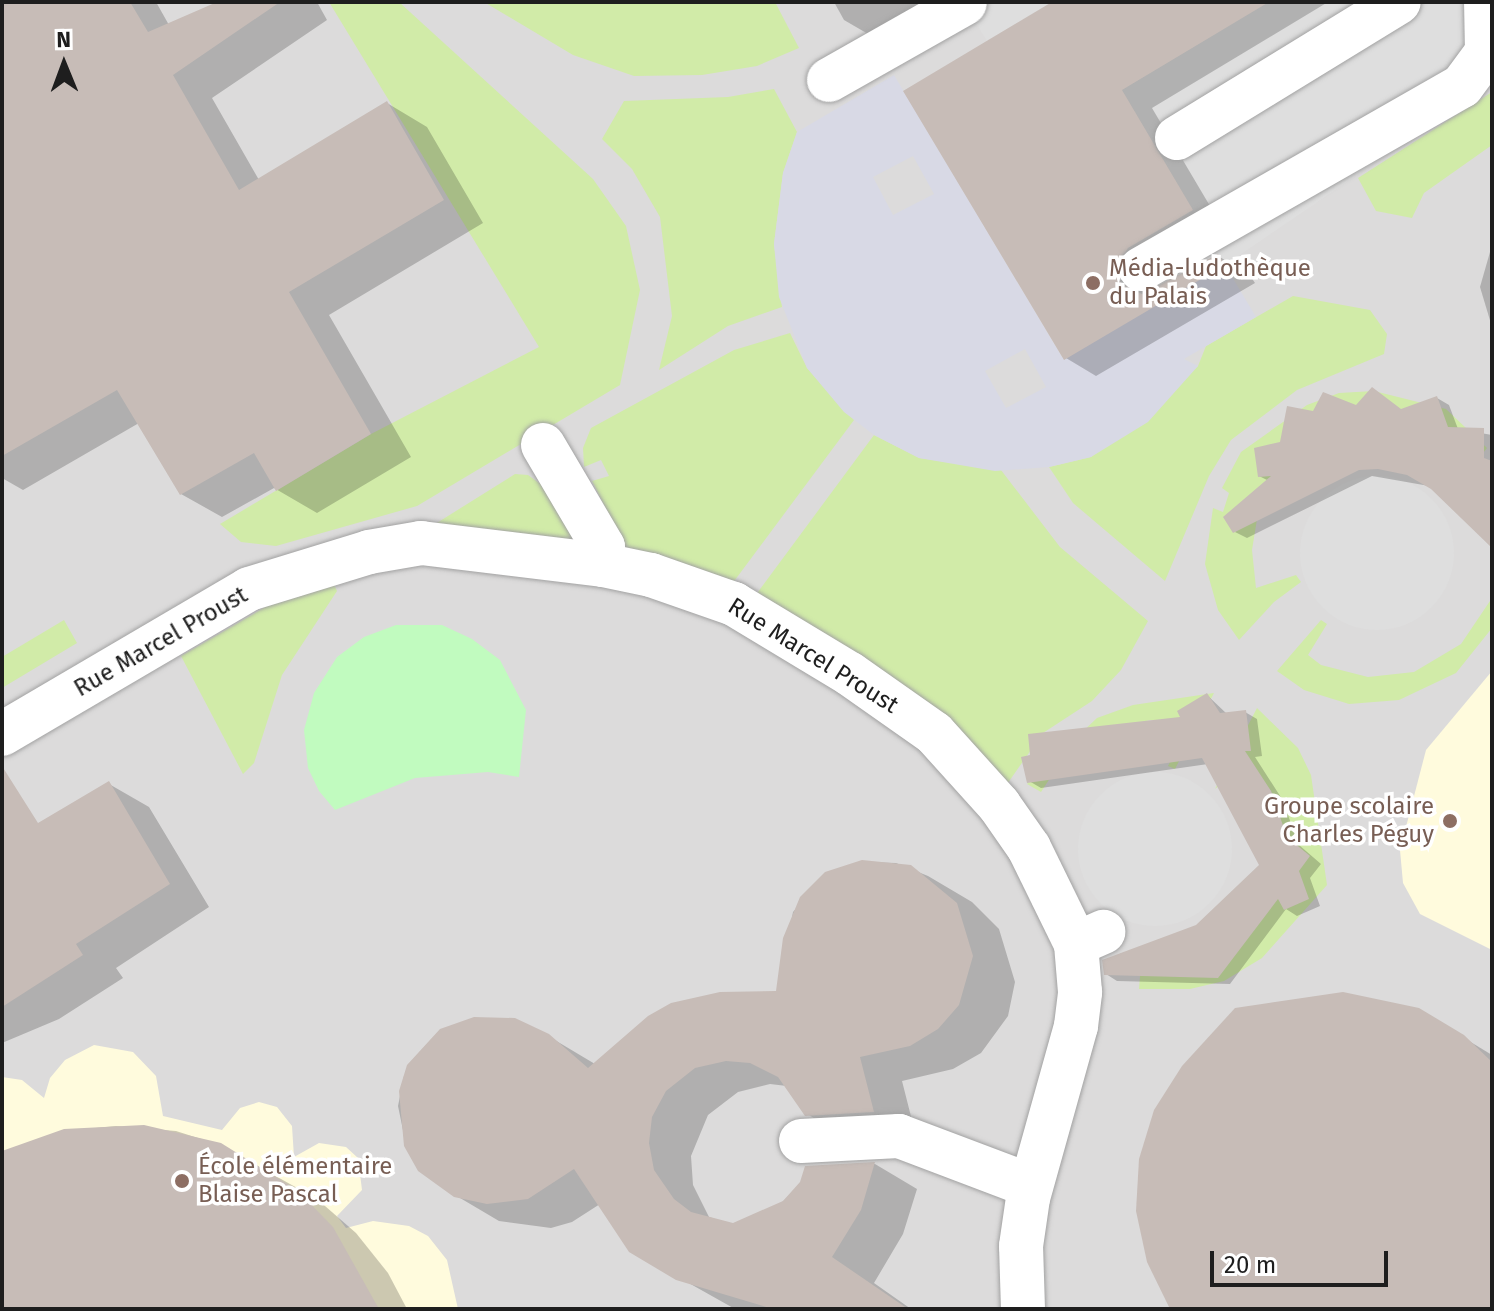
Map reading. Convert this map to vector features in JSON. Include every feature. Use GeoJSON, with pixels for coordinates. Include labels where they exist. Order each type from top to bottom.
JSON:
{"type":"FeatureCollection","features":[{"type":"Feature","properties":{"kind":"street"},"geometry":{"type":"LineString","coordinates":[[1177,138],[1399,2]]}},
{"type":"Feature","properties":{"kind":"street"},"geometry":{"type":"LineString","coordinates":[[1141,269],[1462,86],[1487,52],[1486,2]]}},
{"type":"Feature","properties":{"kind":"street"},"geometry":{"type":"LineString","coordinates":[[829,80],[965,3]]}},
{"type":"Feature","properties":{"kind":"street"},"geometry":{"type":"LineString","coordinates":[[543,445],[603,547],[603,565]]}},
{"type":"Feature","properties":{"kind":"street","name":"Rue Marcel Proust"},"geometry":{"type":"LineString","coordinates":[[2,734],[249,589],[369,552],[421,543],[603,565],[651,575],[734,604],[850,674],[934,733],[999,805],[1090,938],[1076,1026],[1031,1186]]}},
{"type":"Feature","properties":{"kind":"street"},"geometry":{"type":"LineString","coordinates":[[801,1141],[899,1136],[1031,1186],[1021,1246],[1023,1309]]}},
{"type":"Feature","properties":{"kind":"shaded area"},"geometry":{"type":"Polygon","coordinates":[[[2,2],[1492,2],[1492,1309],[2,1309],[2,2]]]}},
{"type":"Feature","properties":{"kind":"shaded area"},"geometry":{"type":"Polygon","coordinates":[[[963,2],[1052,2],[987,41],[963,2]]]}},
{"type":"Feature","properties":{"kind":"shaded area"},"geometry":{"type":"Polygon","coordinates":[[[1269,2],[1492,2],[1492,83],[1225,265],[1122,90],[1269,2]]]}},
{"type":"Feature","properties":{"kind":"shaded area"},"geometry":{"type":"Polygon","coordinates":[[[894,75],[1062,357],[1225,265],[1256,317],[1184,359],[1198,366],[1148,422],[1091,457],[1049,467],[995,471],[919,458],[874,435],[844,412],[807,368],[779,297],[774,244],[783,173],[797,132],[894,75]],[[913,156],[873,177],[893,215],[934,194],[913,156]],[[1025,349],[985,371],[1006,408],[1046,387],[1025,349]]]}},
{"type":"Feature","properties":{"kind":"shaded area"},"geometry":{"type":"Polygon","coordinates":[[[1377,476],[1407,482],[1432,498],[1448,523],[1454,553],[1448,583],[1432,608],[1407,624],[1377,630],[1347,624],[1322,608],[1306,583],[1300,553],[1306,523],[1322,498],[1347,482],[1377,476]]]}},
{"type":"Feature","properties":{"kind":"shaded area","name":"Groupe scolaire Charles Péguy"},"geometry":{"type":"Polygon","coordinates":[[[1492,671],[1492,950],[1420,914],[1403,883],[1400,850],[1426,750],[1492,671]]]}},
{"type":"Feature","properties":{"kind":"shaded area"},"geometry":{"type":"Polygon","coordinates":[[[1155,772],[1185,778],[1210,794],[1226,819],[1232,849],[1226,879],[1210,904],[1185,920],[1155,926],[1125,920],[1100,904],[1084,879],[1078,849],[1084,819],[1100,794],[1125,778],[1155,772]]]}},
{"type":"Feature","properties":{"kind":"shaded area","name":"École élémentaire Blaise Pascal"},"geometry":{"type":"Polygon","coordinates":[[[94,1045],[133,1052],[156,1076],[163,1116],[222,1130],[240,1108],[259,1102],[277,1107],[292,1126],[294,1157],[319,1143],[346,1147],[358,1158],[362,1190],[337,1216],[346,1228],[373,1221],[409,1226],[428,1236],[447,1260],[458,1309],[2,1309],[2,1077],[22,1080],[44,1098],[50,1078],[65,1060],[94,1045]]]}},
{"type":"Feature","properties":{"kind":"green space"},"geometry":{"type":"Polygon","coordinates":[[[329,2],[399,2],[593,179],[626,226],[640,290],[620,385],[417,506],[276,546],[241,542],[220,524],[371,434],[539,347],[329,2]]]}},
{"type":"Feature","properties":{"kind":"green space"},"geometry":{"type":"Polygon","coordinates":[[[484,2],[775,2],[799,48],[757,66],[702,75],[634,76],[573,55],[484,2]]]}},
{"type":"Feature","properties":{"kind":"green space"},"geometry":{"type":"Polygon","coordinates":[[[774,89],[797,132],[783,173],[774,244],[782,307],[728,326],[659,370],[672,316],[660,217],[632,169],[602,139],[624,101],[728,97],[774,89]]]}},
{"type":"Feature","properties":{"kind":"green space"},"geometry":{"type":"Polygon","coordinates":[[[1492,92],[1492,145],[1424,193],[1412,218],[1376,211],[1358,178],[1492,92]]]}},
{"type":"Feature","properties":{"kind":"green space"},"geometry":{"type":"Polygon","coordinates":[[[1293,296],[1370,310],[1387,334],[1384,354],[1297,390],[1231,440],[1209,476],[1165,581],[1073,503],[1049,467],[1091,457],[1198,366],[1206,346],[1293,296]]]}},
{"type":"Feature","properties":{"kind":"green space"},"geometry":{"type":"Polygon","coordinates":[[[790,333],[807,368],[854,420],[732,584],[629,554],[592,481],[609,476],[601,460],[584,467],[583,448],[591,428],[734,350],[790,333]]]}},
{"type":"Feature","properties":{"kind":"green space"},"geometry":{"type":"Polygon","coordinates":[[[1374,391],[1446,409],[1487,448],[1473,465],[1437,439],[1259,507],[1252,550],[1256,588],[1296,575],[1301,582],[1274,602],[1239,640],[1218,610],[1205,564],[1213,508],[1223,512],[1229,493],[1222,488],[1241,452],[1307,405],[1339,393],[1374,391]]]}},
{"type":"Feature","properties":{"kind":"green space"},"geometry":{"type":"Polygon","coordinates":[[[874,435],[919,458],[1001,470],[1060,547],[1148,621],[1121,670],[1092,701],[1043,733],[1005,787],[755,596],[874,435]]]}},
{"type":"Feature","properties":{"kind":"green space"},"geometry":{"type":"Polygon","coordinates":[[[515,474],[528,475],[546,488],[576,544],[432,526],[515,474]]]}},
{"type":"Feature","properties":{"kind":"green space"},"geometry":{"type":"Polygon","coordinates":[[[333,582],[337,591],[282,675],[254,763],[243,774],[181,656],[279,599],[333,582]]]}},
{"type":"Feature","properties":{"kind":"green space"},"geometry":{"type":"Polygon","coordinates":[[[1492,598],[1492,628],[1456,673],[1399,700],[1349,704],[1304,690],[1277,671],[1321,620],[1327,624],[1308,655],[1321,665],[1368,677],[1414,672],[1461,644],[1492,598]]]}},
{"type":"Feature","properties":{"kind":"green space"},"geometry":{"type":"Polygon","coordinates":[[[64,620],[77,643],[2,688],[2,657],[64,620]]]}},
{"type":"Feature","properties":{"kind":"green space"},"geometry":{"type":"Polygon","coordinates":[[[396,625],[442,625],[472,639],[500,660],[526,710],[519,777],[488,772],[415,778],[335,810],[319,791],[308,768],[304,730],[314,693],[337,657],[364,637],[396,625]]]}},
{"type":"Feature","properties":{"kind":"green space"},"geometry":{"type":"Polygon","coordinates":[[[1214,693],[1175,769],[1168,766],[1189,724],[1151,720],[1116,727],[1054,772],[1041,792],[1027,784],[1097,718],[1133,705],[1214,693]]]}},
{"type":"Feature","properties":{"kind":"green space"},"geometry":{"type":"Polygon","coordinates":[[[1257,708],[1298,748],[1311,775],[1327,885],[1262,958],[1224,981],[1190,989],[1139,989],[1140,976],[1182,973],[1225,956],[1281,820],[1271,791],[1248,762],[1215,789],[1257,708]]]}},
{"type":"Feature","properties":{"kind":"building"},"geometry":{"type":"Polygon","coordinates":[[[2,2],[130,2],[148,32],[217,2],[280,2],[173,75],[239,190],[387,101],[444,200],[289,292],[371,434],[276,491],[254,453],[180,495],[117,390],[2,456],[2,2]]]}},
{"type":"Feature","properties":{"kind":"building"},"geometry":{"type":"Polygon","coordinates":[[[1052,2],[1269,2],[1122,90],[1193,210],[1128,248],[1116,268],[1120,282],[1142,294],[1218,254],[1225,265],[1064,360],[903,91],[1052,2]]]}},
{"type":"Feature","properties":{"kind":"building"},"geometry":{"type":"Polygon","coordinates":[[[1372,387],[1401,409],[1437,396],[1448,427],[1484,428],[1484,458],[1492,461],[1492,548],[1431,489],[1407,475],[1378,469],[1359,470],[1233,533],[1223,517],[1271,476],[1258,477],[1254,448],[1280,442],[1287,406],[1313,411],[1323,392],[1356,405],[1372,387]]]}},
{"type":"Feature","properties":{"kind":"building"},"geometry":{"type":"Polygon","coordinates":[[[1207,693],[1220,713],[1246,710],[1251,751],[1245,751],[1271,791],[1287,837],[1310,856],[1299,871],[1309,899],[1284,910],[1278,899],[1218,978],[1104,975],[1102,960],[1196,925],[1259,865],[1202,758],[1027,783],[1021,757],[1030,755],[1028,734],[1180,717],[1177,711],[1207,693]]]}},
{"type":"Feature","properties":{"kind":"building"},"geometry":{"type":"Polygon","coordinates":[[[2,766],[38,823],[109,781],[170,884],[76,944],[83,955],[2,1007],[2,766]]]}},
{"type":"Feature","properties":{"kind":"building"},"geometry":{"type":"Polygon","coordinates":[[[862,860],[911,865],[957,903],[973,956],[959,1005],[938,1029],[910,1046],[860,1057],[874,1112],[805,1116],[778,1077],[750,1063],[726,1061],[695,1068],[666,1091],[652,1117],[649,1143],[654,1170],[674,1199],[691,1212],[733,1223],[783,1201],[800,1182],[805,1166],[875,1162],[861,1210],[832,1257],[908,1309],[773,1309],[676,1280],[629,1252],[574,1169],[528,1199],[487,1204],[454,1197],[418,1171],[404,1146],[399,1091],[407,1065],[440,1029],[474,1017],[515,1018],[549,1034],[588,1068],[648,1016],[671,1003],[720,992],[776,991],[783,938],[800,897],[825,872],[862,860]]]}},
{"type":"Feature","properties":{"kind":"building"},"geometry":{"type":"Polygon","coordinates":[[[1343,992],[1419,1008],[1464,1035],[1492,1062],[1492,1309],[1170,1309],[1147,1262],[1136,1211],[1139,1159],[1154,1110],[1182,1066],[1235,1008],[1343,992]]]}},
{"type":"Feature","properties":{"kind":"building","name":"École élémentaire Blaise Pascal"},"geometry":{"type":"Polygon","coordinates":[[[144,1125],[221,1143],[297,1190],[333,1227],[379,1309],[2,1309],[2,1151],[64,1129],[144,1125]]]}},
{"type":"Feature","properties":{"kind":"place","name":"Média-ludothèque du Palais"},"geometry":{"type":"Point","coordinates":[1093,283]}},
{"type":"Feature","properties":{"kind":"place","name":"Groupe scolaire Charles Péguy"},"geometry":{"type":"Point","coordinates":[1450,821]}},
{"type":"Feature","properties":{"kind":"place","name":"École élémentaire Blaise Pascal"},"geometry":{"type":"Point","coordinates":[182,1181]}}]}
